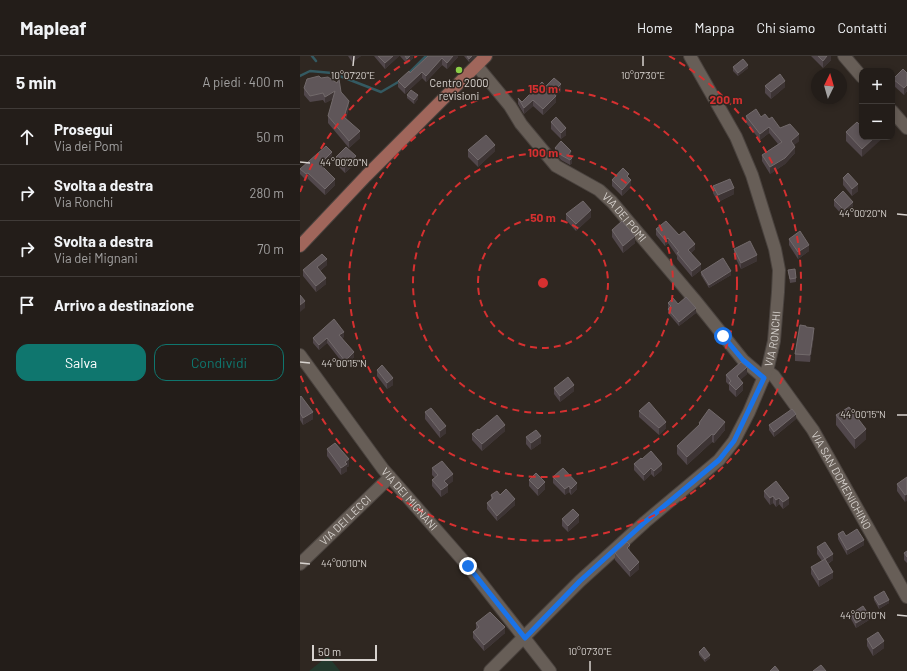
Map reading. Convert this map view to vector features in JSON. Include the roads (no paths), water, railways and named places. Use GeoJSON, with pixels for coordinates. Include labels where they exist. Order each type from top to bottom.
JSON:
{"type":"FeatureCollection","features":[{"type":"Feature","properties":{"kind":"main road"},"geometry":{"type":"LineString","coordinates":[[300,246],[486,56]]}},
{"type":"Feature","properties":{"kind":"street","name":"VIA RONCHI"},"geometry":{"type":"LineString","coordinates":[[490,671],[525,638],[580,581],[639,527],[719,460],[734,441],[765,375],[774,341],[778,292],[779,270],[775,249],[752,175],[736,137],[690,56]]}},
{"type":"Feature","properties":{"kind":"street"},"geometry":{"type":"LineString","coordinates":[[844,56],[859,74]]}},
{"type":"Feature","properties":{"kind":"street","name":"VIA DEI POMI"},"geometry":{"type":"LineString","coordinates":[[477,66],[556,166],[599,190],[612,202],[694,299],[743,360],[765,375]]}},
{"type":"Feature","properties":{"kind":"street"},"geometry":{"type":"LineString","coordinates":[[895,114],[907,128]]}},
{"type":"Feature","properties":{"kind":"street","name":"VIA DEI MIGNANI"},"geometry":{"type":"LineString","coordinates":[[300,355],[390,477],[468,566],[550,671]]}},
{"type":"Feature","properties":{"kind":"street","name":"VIA SAN DOMENICHINO"},"geometry":{"type":"LineString","coordinates":[[765,375],[774,376],[813,430],[906,594]]}},
{"type":"Feature","properties":{"kind":"street","name":"VIA DEI LECCI"},"geometry":{"type":"LineString","coordinates":[[300,564],[390,477]]}},
{"type":"Feature","properties":{"kind":"waterway"},"geometry":{"type":"LineString","coordinates":[[312,56],[316,61]]}},
{"type":"Feature","properties":{"kind":"waterway"},"geometry":{"type":"LineString","coordinates":[[408,74],[426,56]]}},
{"type":"Feature","properties":{"kind":"waterway"},"geometry":{"type":"LineString","coordinates":[[300,76],[310,71],[332,73],[381,92],[400,81]]}},
{"type":"Feature","properties":{"kind":"place","name":"Centro 2000 revisioni"},"geometry":{"type":"Point","coordinates":[459,70]}}]}
